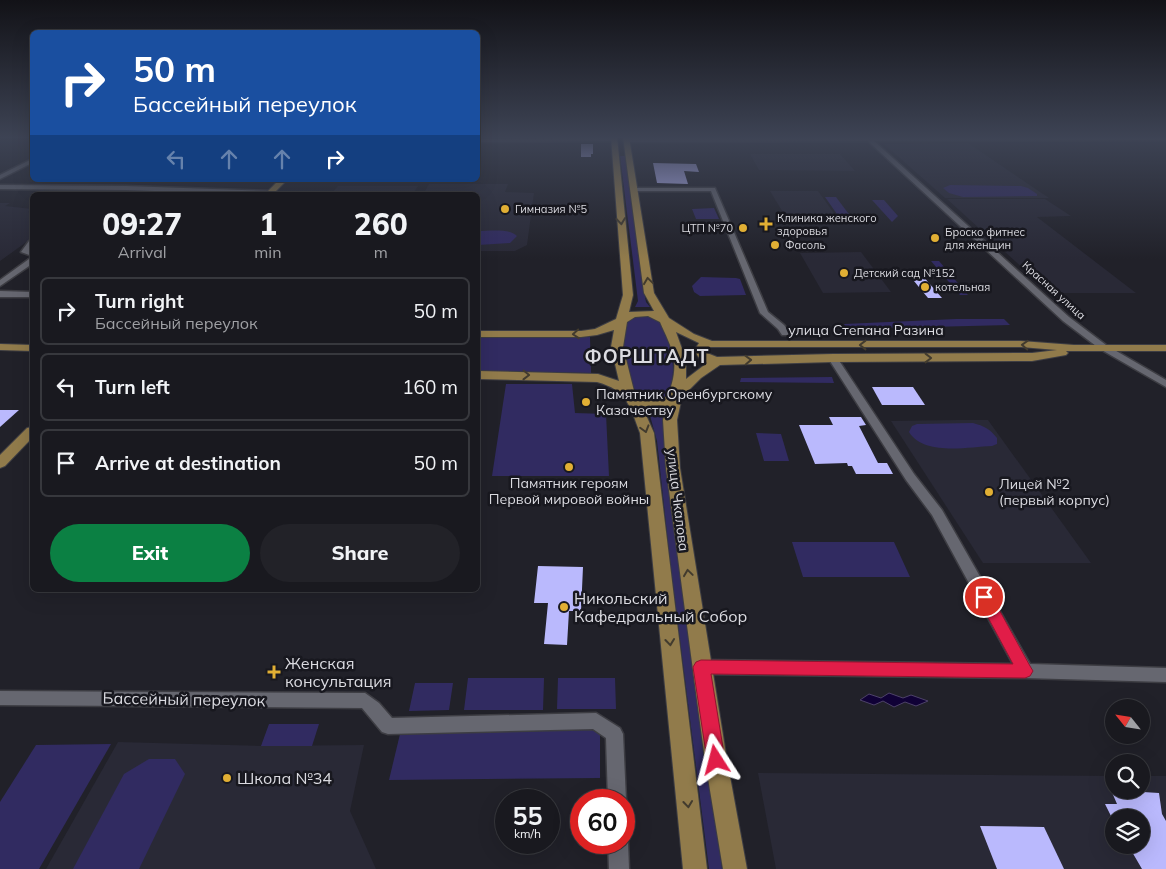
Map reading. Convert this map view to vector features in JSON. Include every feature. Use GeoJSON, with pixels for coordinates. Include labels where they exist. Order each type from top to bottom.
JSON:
{"type":"FeatureCollection","features":[{"type":"Feature","properties":{"kind":"main road","name":"улица Чкалова"},"geometry":{"type":"LineString","coordinates":[[622,178],[628,295],[617,347],[628,392],[647,432],[695,869]]}},
{"type":"Feature","properties":{"kind":"main road","name":"улица Чкалова"},"geometry":{"type":"LineString","coordinates":[[631,178],[635,189],[649,293],[665,320],[680,360],[680,377],[670,420],[673,468],[701,667],[735,869]]}},
{"type":"Feature","properties":{"kind":"main road"},"geometry":{"type":"LineString","coordinates":[[271,192],[281,182]]}},
{"type":"Feature","properties":{"kind":"main road"},"geometry":{"type":"LineString","coordinates":[[480,334],[581,334],[597,332],[641,312],[650,313],[665,320]]}},
{"type":"Feature","properties":{"kind":"main road","name":"улица Степана Разина"},"geometry":{"type":"LineString","coordinates":[[665,320],[690,336],[711,344],[1020,344],[1074,348],[1166,348]]}},
{"type":"Feature","properties":{"kind":"main road"},"geometry":{"type":"LineString","coordinates":[[711,344],[703,346],[700,351],[703,357],[708,360],[717,361]]}},
{"type":"Feature","properties":{"kind":"main road"},"geometry":{"type":"LineString","coordinates":[[0,347],[30,348]]}},
{"type":"Feature","properties":{"kind":"main road","name":"улица Степана Разина"},"geometry":{"type":"LineString","coordinates":[[717,361],[833,358],[1032,357],[1060,353],[1074,348]]}},
{"type":"Feature","properties":{"kind":"main road"},"geometry":{"type":"LineString","coordinates":[[480,375],[592,378],[612,382],[636,399],[650,404],[664,403],[717,361]]}},
{"type":"Feature","properties":{"kind":"main road"},"geometry":{"type":"LineString","coordinates":[[0,463],[30,433]]}},
{"type":"Feature","properties":{"kind":"street","name":"Красная улица"},"geometry":{"type":"LineString","coordinates":[[911,178],[1066,319],[1103,347],[1166,384]]}},
{"type":"Feature","properties":{"kind":"street"},"geometry":{"type":"LineString","coordinates":[[126,188],[136,182]]}},
{"type":"Feature","properties":{"kind":"street"},"geometry":{"type":"LineString","coordinates":[[0,187],[126,188],[202,192]]}},
{"type":"Feature","properties":{"kind":"street"},"geometry":{"type":"LineString","coordinates":[[635,189],[713,189],[764,313],[781,326],[785,332]]}},
{"type":"Feature","properties":{"kind":"street"},"geometry":{"type":"LineString","coordinates":[[30,246],[25,252],[30,253]]}},
{"type":"Feature","properties":{"kind":"street"},"geometry":{"type":"LineString","coordinates":[[0,284],[30,262]]}},
{"type":"Feature","properties":{"kind":"street"},"geometry":{"type":"LineString","coordinates":[[0,294],[30,295]]}},
{"type":"Feature","properties":{"kind":"street"},"geometry":{"type":"LineString","coordinates":[[833,358],[910,477],[937,513],[1025,671]]}},
{"type":"Feature","properties":{"kind":"street"},"geometry":{"type":"LineString","coordinates":[[701,667],[1025,671],[1166,675]]}},
{"type":"Feature","properties":{"kind":"street","name":"Бассейный переулок"},"geometry":{"type":"LineString","coordinates":[[0,698],[365,701],[388,726],[596,721],[614,734],[616,789]]}},
{"type":"Feature","properties":{"kind":"street"},"geometry":{"type":"LineString","coordinates":[[618,854],[619,869]]}},
{"type":"Feature","properties":{"kind":"shaded area"},"geometry":{"type":"Polygon","coordinates":[[[623,178],[628,178],[644,292],[646,302],[650,307],[635,307],[638,301],[623,178]]]}},
{"type":"Feature","properties":{"kind":"shaded area"},"geometry":{"type":"Polygon","coordinates":[[[922,178],[1019,178],[1049,198],[945,198],[922,178]]]}},
{"type":"Feature","properties":{"kind":"shaded area","name":"Гимназия №5"},"geometry":{"type":"Polygon","coordinates":[[[429,184],[508,184],[505,192],[534,193],[527,245],[515,251],[480,251],[480,192],[425,192],[429,184]]]}},
{"type":"Feature","properties":{"kind":"shaded area"},"geometry":{"type":"Polygon","coordinates":[[[950,185],[1021,186],[1028,188],[1037,196],[963,197],[949,193],[943,188],[950,185]]]}},
{"type":"Feature","properties":{"kind":"shaded area"},"geometry":{"type":"Polygon","coordinates":[[[338,186],[418,186],[414,192],[333,192],[338,186]]]}},
{"type":"Feature","properties":{"kind":"shaded area"},"geometry":{"type":"Polygon","coordinates":[[[770,191],[818,191],[838,219],[787,219],[770,191]]]}},
{"type":"Feature","properties":{"kind":"shaded area"},"geometry":{"type":"Polygon","coordinates":[[[825,197],[836,197],[851,217],[839,217],[825,197]]]}},
{"type":"Feature","properties":{"kind":"shaded area"},"geometry":{"type":"Polygon","coordinates":[[[947,199],[1045,199],[1071,216],[1037,217],[1136,293],[1050,293],[947,199]]]}},
{"type":"Feature","properties":{"kind":"shaded area"},"geometry":{"type":"Polygon","coordinates":[[[872,200],[884,200],[898,216],[892,222],[872,200]]]}},
{"type":"Feature","properties":{"kind":"shaded area"},"geometry":{"type":"Polygon","coordinates":[[[0,203],[10,203],[5,206],[30,209],[28,212],[30,212],[30,239],[0,261],[0,203]]]}},
{"type":"Feature","properties":{"kind":"shaded area"},"geometry":{"type":"Polygon","coordinates":[[[714,208],[719,219],[696,219],[692,209],[714,208]]]}},
{"type":"Feature","properties":{"kind":"shaded area"},"geometry":{"type":"Polygon","coordinates":[[[493,230],[513,233],[517,236],[510,243],[480,245],[480,231],[493,230]]]}},
{"type":"Feature","properties":{"kind":"shaded area","name":"Детский сад №152"},"geometry":{"type":"Polygon","coordinates":[[[861,252],[891,292],[823,293],[800,253],[861,252]]]}},
{"type":"Feature","properties":{"kind":"shaded area"},"geometry":{"type":"Polygon","coordinates":[[[931,261],[939,261],[968,295],[960,295],[931,261]]]}},
{"type":"Feature","properties":{"kind":"shaded area"},"geometry":{"type":"Polygon","coordinates":[[[701,277],[740,279],[746,295],[700,296],[694,292],[692,286],[701,277]]]}},
{"type":"Feature","properties":{"kind":"shaded area"},"geometry":{"type":"Polygon","coordinates":[[[638,316],[650,317],[660,321],[667,339],[672,358],[673,378],[667,397],[650,400],[644,398],[635,390],[632,384],[624,356],[623,334],[626,322],[638,316]]]}},
{"type":"Feature","properties":{"kind":"shaded area"},"geometry":{"type":"Polygon","coordinates":[[[1004,319],[1010,325],[847,329],[844,324],[1004,319]]]}},
{"type":"Feature","properties":{"kind":"shaded area"},"geometry":{"type":"Polygon","coordinates":[[[480,336],[590,337],[591,373],[480,371],[480,336]]]}},
{"type":"Feature","properties":{"kind":"shaded area"},"geometry":{"type":"Polygon","coordinates":[[[832,377],[834,383],[740,382],[741,378],[832,377]]]}},
{"type":"Feature","properties":{"kind":"shaded area"},"geometry":{"type":"Polygon","coordinates":[[[506,384],[572,384],[575,413],[606,414],[609,476],[492,476],[506,384]]]}},
{"type":"Feature","properties":{"kind":"shaded area"},"geometry":{"type":"Polygon","coordinates":[[[649,412],[665,413],[695,670],[722,869],[709,869],[670,561],[657,441],[649,412]]]}},
{"type":"Feature","properties":{"kind":"shaded area","name":"Лицей №2 (первый корпус)"},"geometry":{"type":"Polygon","coordinates":[[[988,420],[1091,563],[983,563],[891,421],[988,420]]]}},
{"type":"Feature","properties":{"kind":"shaded area"},"geometry":{"type":"Polygon","coordinates":[[[973,423],[992,432],[997,438],[997,444],[959,448],[935,447],[916,440],[909,432],[912,426],[917,424],[973,423]]]}},
{"type":"Feature","properties":{"kind":"shaded area"},"geometry":{"type":"Polygon","coordinates":[[[756,433],[781,434],[789,461],[764,461],[756,433]]]}},
{"type":"Feature","properties":{"kind":"shaded area"},"geometry":{"type":"Polygon","coordinates":[[[792,542],[894,542],[910,577],[803,577],[792,542]]]}},
{"type":"Feature","properties":{"kind":"shaded area"},"geometry":{"type":"Polygon","coordinates":[[[468,678],[544,678],[543,710],[464,710],[468,678]]]}},
{"type":"Feature","properties":{"kind":"shaded area"},"geometry":{"type":"Polygon","coordinates":[[[558,678],[615,678],[616,709],[557,709],[558,678]]]}},
{"type":"Feature","properties":{"kind":"shaded area"},"geometry":{"type":"Polygon","coordinates":[[[415,683],[453,683],[449,710],[409,711],[415,683]]]}},
{"type":"Feature","properties":{"kind":"shaded area"},"geometry":{"type":"Polygon","coordinates":[[[889,693],[903,698],[911,695],[928,701],[916,706],[905,702],[894,707],[883,701],[874,705],[860,700],[869,694],[881,698],[889,693]]]}},
{"type":"Feature","properties":{"kind":"shaded area"},"geometry":{"type":"Polygon","coordinates":[[[269,724],[319,724],[312,746],[261,746],[269,724]]]}},
{"type":"Feature","properties":{"kind":"shaded area"},"geometry":{"type":"Polygon","coordinates":[[[592,730],[600,734],[600,778],[389,780],[400,734],[592,730]]]}},
{"type":"Feature","properties":{"kind":"shaded area","name":"Школа №34"},"geometry":{"type":"Polygon","coordinates":[[[118,742],[261,746],[364,745],[350,811],[376,869],[46,869],[118,742]]]}},
{"type":"Feature","properties":{"kind":"shaded area"},"geometry":{"type":"Polygon","coordinates":[[[111,744],[39,869],[0,869],[0,802],[36,745],[111,744]]]}},
{"type":"Feature","properties":{"kind":"shaded area"},"geometry":{"type":"Polygon","coordinates":[[[149,759],[175,759],[185,774],[139,869],[73,869],[124,774],[149,759]]]}},
{"type":"Feature","properties":{"kind":"shaded area"},"geometry":{"type":"Polygon","coordinates":[[[758,773],[1105,776],[1105,799],[1150,799],[1150,776],[1166,776],[1166,869],[776,869],[758,773]]]}},
{"type":"Feature","properties":{"kind":"building"},"geometry":{"type":"Polygon","coordinates":[[[656,178],[686,178],[688,184],[657,183],[656,178]]]}},
{"type":"Feature","properties":{"kind":"building","name":"котельная"},"geometry":{"type":"Polygon","coordinates":[[[909,275],[922,275],[942,298],[928,298],[909,275]]]}},
{"type":"Feature","properties":{"kind":"building"},"geometry":{"type":"Polygon","coordinates":[[[872,387],[913,387],[925,405],[882,405],[872,387]]]}},
{"type":"Feature","properties":{"kind":"building"},"geometry":{"type":"Polygon","coordinates":[[[0,410],[19,410],[0,427],[0,410]]]}},
{"type":"Feature","properties":{"kind":"building"},"geometry":{"type":"Polygon","coordinates":[[[829,417],[861,417],[866,425],[859,426],[878,463],[887,463],[893,474],[856,474],[852,466],[848,466],[847,463],[815,464],[799,425],[833,425],[829,417]]]}},
{"type":"Feature","properties":{"kind":"building","name":"Никольский Кафедральный Собор"},"geometry":{"type":"Polygon","coordinates":[[[538,566],[583,567],[581,611],[569,611],[567,645],[544,644],[548,603],[534,603],[538,566]]]}},
{"type":"Feature","properties":{"kind":"building"},"geometry":{"type":"Polygon","coordinates":[[[1150,792],[1159,793],[1162,814],[1166,821],[1166,869],[1142,869],[1133,854],[1150,854],[1150,809],[1108,809],[1105,804],[1117,804],[1115,799],[1150,799],[1150,792]]]}},
{"type":"Feature","properties":{"kind":"building"},"geometry":{"type":"Polygon","coordinates":[[[980,826],[1044,827],[1064,869],[997,869],[980,826]]]}},
{"type":"Feature","properties":{"kind":"place","name":"Гимназия №5"},"geometry":{"type":"Point","coordinates":[505,209]}},
{"type":"Feature","properties":{"kind":"place","name":"Клиника женского здоровья"},"geometry":{"type":"Point","coordinates":[766,224]}},
{"type":"Feature","properties":{"kind":"place","name":"ЦТП №70"},"geometry":{"type":"Point","coordinates":[743,228]}},
{"type":"Feature","properties":{"kind":"place","name":"Броско фитнес для женщин"},"geometry":{"type":"Point","coordinates":[935,238]}},
{"type":"Feature","properties":{"kind":"place","name":"Фасоль"},"geometry":{"type":"Point","coordinates":[775,245]}},
{"type":"Feature","properties":{"kind":"place","name":"Детский сад №152"},"geometry":{"type":"Point","coordinates":[844,273]}},
{"type":"Feature","properties":{"kind":"place","name":"котельная"},"geometry":{"type":"Point","coordinates":[925,287]}},
{"type":"Feature","properties":{"kind":"place","name":"Памятник Оренбургскому Казачеству"},"geometry":{"type":"Point","coordinates":[586,402]}},
{"type":"Feature","properties":{"kind":"place","name":"Памятник героям Первой мировой войны"},"geometry":{"type":"Point","coordinates":[569,467]}},
{"type":"Feature","properties":{"kind":"place","name":"Лицей №2 (первый корпус)"},"geometry":{"type":"Point","coordinates":[989,492]}},
{"type":"Feature","properties":{"kind":"place","name":"Никольский Кафедральный Собор"},"geometry":{"type":"Point","coordinates":[564,607]}},
{"type":"Feature","properties":{"kind":"place","name":"Женская консультация"},"geometry":{"type":"Point","coordinates":[274,672]}},
{"type":"Feature","properties":{"kind":"place","name":"Школа №34"},"geometry":{"type":"Point","coordinates":[227,778]}},
{"type":"Feature","properties":{"kind":"district","name":"ФОРШТАДТ"},"geometry":{"type":"Point","coordinates":[647,356]}},
{"type":"Feature","properties":{"kind":"route"},"geometry":{"type":"LineString","coordinates":[[716,760],[701,667],[1025,671],[984,597]]}}]}
